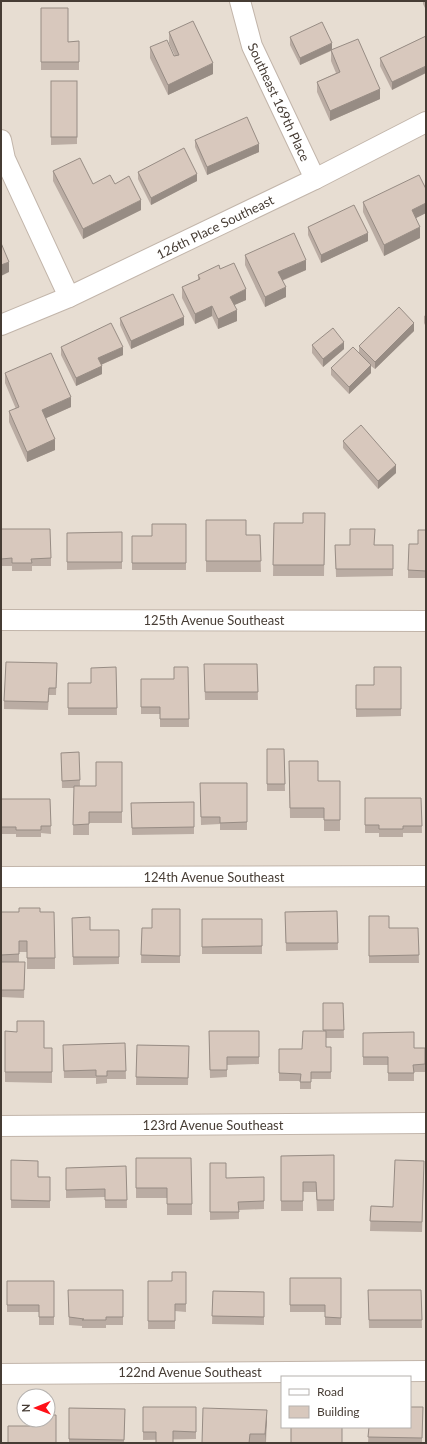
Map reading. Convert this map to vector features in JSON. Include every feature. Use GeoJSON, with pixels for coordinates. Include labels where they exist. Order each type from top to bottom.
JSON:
{"type":"FeatureCollection","features":[{"type":"Feature","properties":{"kind":"street","name":"Southeast 169th Place"},"geometry":{"type":"LineString","coordinates":[[240,1],[252,46],[315,179]]}},
{"type":"Feature","properties":{"kind":"street","name":"126th Place Southeast"},"geometry":{"type":"LineString","coordinates":[[1,325],[69,297],[315,179],[426,122]]}},
{"type":"Feature","properties":{"kind":"street"},"geometry":{"type":"LineString","coordinates":[[1,140],[5,159],[69,297]]}},
{"type":"Feature","properties":{"kind":"street","name":"125th Avenue Southeast"},"geometry":{"type":"LineString","coordinates":[[1,620],[426,621]]}},
{"type":"Feature","properties":{"kind":"street","name":"124th Avenue Southeast"},"geometry":{"type":"LineString","coordinates":[[1,877],[426,876]]}},
{"type":"Feature","properties":{"kind":"street","name":"123rd Avenue Southeast"},"geometry":{"type":"LineString","coordinates":[[1,1126],[426,1123]]}},
{"type":"Feature","properties":{"kind":"street","name":"122nd Avenue Southeast"},"geometry":{"type":"LineString","coordinates":[[1,1374],[426,1371]]}},
{"type":"Feature","properties":{"kind":"shaded area"},"geometry":{"type":"Polygon","coordinates":[[[1,1],[426,1],[426,1443],[1,1443],[1,1]]]}},
{"type":"Feature","properties":{"kind":"building"},"geometry":{"type":"Polygon","coordinates":[[[41,8],[68,8],[68,42],[79,41],[79,62],[41,62],[41,8]]]}},
{"type":"Feature","properties":{"kind":"building"},"geometry":{"type":"Polygon","coordinates":[[[193,21],[213,63],[168,85],[150,47],[167,40],[174,56],[179,55],[169,32],[193,21]]]}},
{"type":"Feature","properties":{"kind":"building"},"geometry":{"type":"Polygon","coordinates":[[[322,22],[332,43],[300,58],[290,37],[322,22]]]}},
{"type":"Feature","properties":{"kind":"building"},"geometry":{"type":"Polygon","coordinates":[[[426,36],[426,66],[392,82],[380,58],[426,36]]]}},
{"type":"Feature","properties":{"kind":"building"},"geometry":{"type":"Polygon","coordinates":[[[358,39],[380,89],[330,111],[317,82],[340,72],[331,50],[358,39]]]}},
{"type":"Feature","properties":{"kind":"building"},"geometry":{"type":"Polygon","coordinates":[[[51,81],[77,81],[77,137],[51,137],[51,81]]]}},
{"type":"Feature","properties":{"kind":"building"},"geometry":{"type":"Polygon","coordinates":[[[247,117],[259,144],[207,167],[195,140],[247,117]]]}},
{"type":"Feature","properties":{"kind":"building"},"geometry":{"type":"Polygon","coordinates":[[[184,148],[197,174],[151,198],[138,172],[184,148]]]}},
{"type":"Feature","properties":{"kind":"building"},"geometry":{"type":"Polygon","coordinates":[[[80,158],[93,184],[110,175],[115,184],[129,176],[141,200],[83,229],[53,171],[80,158]]]}},
{"type":"Feature","properties":{"kind":"building"},"geometry":{"type":"Polygon","coordinates":[[[419,175],[426,189],[426,203],[412,210],[420,227],[384,245],[363,202],[419,175]]]}},
{"type":"Feature","properties":{"kind":"building"},"geometry":{"type":"Polygon","coordinates":[[[354,205],[368,233],[321,255],[308,227],[354,205]]]}},
{"type":"Feature","properties":{"kind":"building"},"geometry":{"type":"Polygon","coordinates":[[[294,233],[306,260],[278,272],[286,287],[265,297],[245,255],[294,233]]]}},
{"type":"Feature","properties":{"kind":"building"},"geometry":{"type":"Polygon","coordinates":[[[1,243],[9,262],[1,265],[1,243]]]}},
{"type":"Feature","properties":{"kind":"building"},"geometry":{"type":"Polygon","coordinates":[[[234,263],[246,289],[230,297],[237,310],[218,319],[212,306],[195,314],[182,287],[200,279],[198,275],[219,265],[220,269],[234,263]]]}},
{"type":"Feature","properties":{"kind":"building"},"geometry":{"type":"Polygon","coordinates":[[[173,294],[184,317],[131,341],[120,318],[173,294]]]}},
{"type":"Feature","properties":{"kind":"building"},"geometry":{"type":"Polygon","coordinates":[[[399,307],[414,323],[375,362],[359,346],[399,307]]]}},
{"type":"Feature","properties":{"kind":"building"},"geometry":{"type":"Polygon","coordinates":[[[111,323],[123,347],[98,358],[102,366],[76,378],[61,347],[111,323]]]}},
{"type":"Feature","properties":{"kind":"building"},"geometry":{"type":"Polygon","coordinates":[[[333,328],[344,342],[323,359],[312,345],[333,328]]]}},
{"type":"Feature","properties":{"kind":"building"},"geometry":{"type":"Polygon","coordinates":[[[353,347],[371,365],[349,387],[331,368],[353,347]]]}},
{"type":"Feature","properties":{"kind":"building"},"geometry":{"type":"Polygon","coordinates":[[[51,353],[71,397],[42,410],[55,439],[27,452],[9,411],[19,407],[5,373],[51,353]]]}},
{"type":"Feature","properties":{"kind":"building"},"geometry":{"type":"Polygon","coordinates":[[[361,425],[396,465],[378,481],[343,441],[361,425]]]}},
{"type":"Feature","properties":{"kind":"building"},"geometry":{"type":"Polygon","coordinates":[[[303,513],[325,513],[324,565],[273,565],[274,523],[303,523],[303,513]]]}},
{"type":"Feature","properties":{"kind":"building"},"geometry":{"type":"Polygon","coordinates":[[[206,520],[246,520],[246,535],[260,535],[261,561],[206,561],[206,520]]]}},
{"type":"Feature","properties":{"kind":"building"},"geometry":{"type":"Polygon","coordinates":[[[152,524],[186,524],[186,563],[132,563],[132,536],[152,536],[152,524]]]}},
{"type":"Feature","properties":{"kind":"building"},"geometry":{"type":"Polygon","coordinates":[[[1,529],[50,529],[51,558],[31,559],[32,563],[12,563],[12,558],[1,559],[1,529]]]}},
{"type":"Feature","properties":{"kind":"building"},"geometry":{"type":"Polygon","coordinates":[[[350,529],[375,529],[374,545],[393,545],[393,569],[336,569],[335,545],[350,545],[350,529]]]}},
{"type":"Feature","properties":{"kind":"building"},"geometry":{"type":"Polygon","coordinates":[[[418,530],[426,530],[426,571],[408,570],[409,544],[418,544],[418,530]]]}},
{"type":"Feature","properties":{"kind":"building"},"geometry":{"type":"Polygon","coordinates":[[[122,532],[122,562],[67,562],[67,533],[122,532]]]}},
{"type":"Feature","properties":{"kind":"building"},"geometry":{"type":"Polygon","coordinates":[[[6,662],[57,663],[56,688],[49,688],[48,702],[4,701],[6,662]]]}},
{"type":"Feature","properties":{"kind":"building"},"geometry":{"type":"Polygon","coordinates":[[[204,664],[257,664],[258,692],[205,692],[204,664]]]}},
{"type":"Feature","properties":{"kind":"building"},"geometry":{"type":"Polygon","coordinates":[[[116,667],[117,708],[68,708],[68,683],[91,683],[91,668],[116,667]]]}},
{"type":"Feature","properties":{"kind":"building"},"geometry":{"type":"Polygon","coordinates":[[[174,667],[188,667],[189,719],[160,719],[160,707],[141,707],[141,679],[174,679],[174,667]]]}},
{"type":"Feature","properties":{"kind":"building"},"geometry":{"type":"Polygon","coordinates":[[[374,667],[401,667],[401,709],[356,709],[356,685],[374,685],[374,667]]]}},
{"type":"Feature","properties":{"kind":"building"},"geometry":{"type":"Polygon","coordinates":[[[267,749],[284,749],[285,784],[267,784],[267,749]]]}},
{"type":"Feature","properties":{"kind":"building"},"geometry":{"type":"Polygon","coordinates":[[[79,752],[80,780],[62,781],[61,753],[79,752]]]}},
{"type":"Feature","properties":{"kind":"building"},"geometry":{"type":"Polygon","coordinates":[[[289,761],[318,761],[318,781],[340,781],[340,820],[324,820],[324,808],[290,808],[289,761]]]}},
{"type":"Feature","properties":{"kind":"building"},"geometry":{"type":"Polygon","coordinates":[[[96,762],[122,762],[122,812],[89,812],[89,824],[73,825],[74,786],[96,786],[96,762]]]}},
{"type":"Feature","properties":{"kind":"building"},"geometry":{"type":"Polygon","coordinates":[[[200,783],[247,783],[247,822],[220,823],[220,817],[201,817],[200,783]]]}},
{"type":"Feature","properties":{"kind":"building"},"geometry":{"type":"Polygon","coordinates":[[[365,798],[421,798],[422,826],[403,826],[403,829],[379,829],[379,825],[365,825],[365,798]]]}},
{"type":"Feature","properties":{"kind":"building"},"geometry":{"type":"Polygon","coordinates":[[[1,799],[50,799],[51,826],[41,826],[41,830],[16,830],[16,827],[1,827],[1,799]]]}},
{"type":"Feature","properties":{"kind":"building"},"geometry":{"type":"Polygon","coordinates":[[[194,802],[194,827],[132,828],[131,803],[194,802]]]}},
{"type":"Feature","properties":{"kind":"building"},"geometry":{"type":"Polygon","coordinates":[[[19,908],[40,908],[40,912],[54,912],[55,958],[27,958],[27,941],[19,941],[19,954],[1,955],[1,912],[19,912],[19,908]]]}},
{"type":"Feature","properties":{"kind":"building"},"geometry":{"type":"Polygon","coordinates":[[[152,909],[180,909],[180,956],[141,955],[142,928],[152,928],[152,909]]]}},
{"type":"Feature","properties":{"kind":"building"},"geometry":{"type":"Polygon","coordinates":[[[337,911],[338,943],[286,943],[285,912],[337,911]]]}},
{"type":"Feature","properties":{"kind":"building"},"geometry":{"type":"Polygon","coordinates":[[[369,916],[389,916],[389,928],[418,928],[419,955],[369,956],[369,916]]]}},
{"type":"Feature","properties":{"kind":"building"},"geometry":{"type":"Polygon","coordinates":[[[90,917],[90,930],[119,930],[119,957],[73,957],[72,918],[90,917]]]}},
{"type":"Feature","properties":{"kind":"building"},"geometry":{"type":"Polygon","coordinates":[[[202,919],[262,919],[262,946],[202,947],[202,919]]]}},
{"type":"Feature","properties":{"kind":"building"},"geometry":{"type":"Polygon","coordinates":[[[1,962],[25,962],[24,990],[1,990],[1,962]]]}},
{"type":"Feature","properties":{"kind":"building"},"geometry":{"type":"Polygon","coordinates":[[[323,1003],[343,1003],[344,1030],[323,1030],[323,1003]]]}},
{"type":"Feature","properties":{"kind":"building"},"geometry":{"type":"Polygon","coordinates":[[[17,1021],[44,1021],[44,1048],[52,1048],[52,1072],[5,1072],[5,1031],[17,1032],[17,1021]]]}},
{"type":"Feature","properties":{"kind":"building"},"geometry":{"type":"Polygon","coordinates":[[[209,1031],[259,1031],[259,1057],[227,1057],[227,1070],[210,1070],[209,1031]]]}},
{"type":"Feature","properties":{"kind":"building"},"geometry":{"type":"Polygon","coordinates":[[[303,1031],[326,1031],[326,1047],[331,1047],[331,1072],[311,1072],[311,1082],[300,1082],[301,1074],[279,1073],[279,1049],[302,1049],[303,1031]]]}},
{"type":"Feature","properties":{"kind":"building"},"geometry":{"type":"Polygon","coordinates":[[[414,1032],[414,1048],[425,1048],[425,1064],[413,1065],[414,1073],[388,1073],[388,1057],[363,1057],[363,1033],[414,1032]]]}},
{"type":"Feature","properties":{"kind":"building"},"geometry":{"type":"Polygon","coordinates":[[[125,1043],[126,1071],[107,1071],[107,1076],[96,1076],[96,1070],[64,1071],[63,1045],[125,1043]]]}},
{"type":"Feature","properties":{"kind":"building"},"geometry":{"type":"Polygon","coordinates":[[[137,1045],[189,1046],[188,1078],[136,1077],[137,1045]]]}},
{"type":"Feature","properties":{"kind":"building"},"geometry":{"type":"Polygon","coordinates":[[[334,1155],[334,1200],[317,1200],[316,1182],[303,1182],[303,1201],[281,1201],[281,1156],[334,1155]]]}},
{"type":"Feature","properties":{"kind":"building"},"geometry":{"type":"Polygon","coordinates":[[[136,1158],[191,1158],[192,1204],[167,1204],[167,1188],[136,1188],[136,1158]]]}},
{"type":"Feature","properties":{"kind":"building"},"geometry":{"type":"Polygon","coordinates":[[[11,1160],[38,1161],[38,1177],[50,1177],[50,1201],[11,1200],[11,1160]]]}},
{"type":"Feature","properties":{"kind":"building"},"geometry":{"type":"Polygon","coordinates":[[[395,1160],[424,1161],[422,1222],[370,1221],[371,1206],[393,1207],[395,1160]]]}},
{"type":"Feature","properties":{"kind":"building"},"geometry":{"type":"Polygon","coordinates":[[[210,1163],[226,1163],[226,1178],[264,1177],[264,1201],[238,1202],[239,1212],[210,1212],[210,1163]]]}},
{"type":"Feature","properties":{"kind":"building"},"geometry":{"type":"Polygon","coordinates":[[[126,1166],[127,1200],[105,1200],[105,1189],[66,1190],[66,1168],[126,1166]]]}},
{"type":"Feature","properties":{"kind":"building"},"geometry":{"type":"Polygon","coordinates":[[[172,1272],[186,1272],[186,1304],[175,1304],[175,1321],[148,1321],[148,1281],[172,1281],[172,1272]]]}},
{"type":"Feature","properties":{"kind":"building"},"geometry":{"type":"Polygon","coordinates":[[[290,1278],[341,1278],[341,1318],[325,1317],[325,1305],[290,1305],[290,1278]]]}},
{"type":"Feature","properties":{"kind":"building"},"geometry":{"type":"Polygon","coordinates":[[[7,1281],[54,1281],[54,1317],[39,1317],[39,1305],[7,1305],[7,1281]]]}},
{"type":"Feature","properties":{"kind":"building"},"geometry":{"type":"Polygon","coordinates":[[[68,1290],[123,1290],[123,1317],[106,1317],[106,1320],[82,1320],[84,1319],[69,1317],[68,1290]]]}},
{"type":"Feature","properties":{"kind":"building"},"geometry":{"type":"Polygon","coordinates":[[[368,1290],[421,1290],[422,1320],[369,1320],[368,1290]]]}},
{"type":"Feature","properties":{"kind":"building"},"geometry":{"type":"Polygon","coordinates":[[[213,1291],[264,1292],[264,1317],[212,1316],[213,1291]]]}},
{"type":"Feature","properties":{"kind":"building"},"geometry":{"type":"Polygon","coordinates":[[[143,1407],[196,1407],[196,1432],[173,1431],[173,1443],[156,1443],[156,1432],[143,1432],[143,1407]]]}},
{"type":"Feature","properties":{"kind":"building"},"geometry":{"type":"Polygon","coordinates":[[[411,1407],[423,1407],[422,1438],[368,1437],[369,1428],[411,1428],[411,1407]]]}},
{"type":"Feature","properties":{"kind":"building"},"geometry":{"type":"Polygon","coordinates":[[[69,1408],[125,1409],[124,1440],[69,1439],[69,1408]]]}},
{"type":"Feature","properties":{"kind":"building"},"geometry":{"type":"Polygon","coordinates":[[[203,1408],[267,1410],[265,1434],[250,1434],[249,1443],[202,1443],[203,1408]]]}},
{"type":"Feature","properties":{"kind":"building"},"geometry":{"type":"Polygon","coordinates":[[[8,1426],[16,1426],[16,1428],[56,1428],[56,1443],[8,1443],[8,1426]]]}},
{"type":"Feature","properties":{"kind":"building"},"geometry":{"type":"Polygon","coordinates":[[[291,1428],[342,1428],[342,1443],[291,1443],[291,1428]]]}}]}
